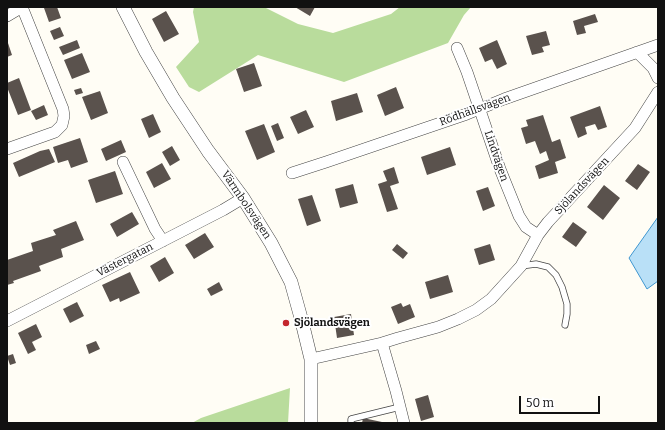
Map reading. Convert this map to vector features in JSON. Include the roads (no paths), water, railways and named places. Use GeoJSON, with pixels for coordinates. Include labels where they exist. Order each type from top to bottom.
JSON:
{"type":"FeatureCollection","features":[{"type":"Feature","properties":{"kind":"street"},"geometry":{"type":"LineString","coordinates":[[7,16],[22,7],[63,109],[64,116],[62,125],[55,132],[7,149]]}},
{"type":"Feature","properties":{"kind":"street","name":"Värmbolsvägen"},"geometry":{"type":"LineString","coordinates":[[123,7],[146,52],[173,98],[208,151],[243,198],[271,243],[291,282],[302,318],[311,359],[311,423]]}},
{"type":"Feature","properties":{"kind":"street","name":"Rödhällsvägen"},"geometry":{"type":"LineString","coordinates":[[292,173],[658,45]]}},
{"type":"Feature","properties":{"kind":"street","name":"Lindvägen"},"geometry":{"type":"LineString","coordinates":[[457,48],[467,72],[518,216],[526,227],[538,236]]}},
{"type":"Feature","properties":{"kind":"street"},"geometry":{"type":"LineString","coordinates":[[637,52],[653,68],[658,78]]}},
{"type":"Feature","properties":{"kind":"street","name":"Sjölandsvägen"},"geometry":{"type":"LineString","coordinates":[[311,359],[382,344],[445,324],[476,310],[491,298],[521,266],[538,236],[582,185],[635,128],[658,92]]}},
{"type":"Feature","properties":{"kind":"street"},"geometry":{"type":"LineString","coordinates":[[123,162],[155,229],[163,241]]}},
{"type":"Feature","properties":{"kind":"street","name":"Västergatan"},"geometry":{"type":"LineString","coordinates":[[7,321],[223,210],[243,198]]}},
{"type":"Feature","properties":{"kind":"street"},"geometry":{"type":"LineString","coordinates":[[382,344],[404,423]]}},
{"type":"Feature","properties":{"kind":"lane"},"geometry":{"type":"LineString","coordinates":[[521,266],[536,264],[548,267],[556,275],[562,287],[567,304],[565,325]]}},
{"type":"Feature","properties":{"kind":"lane"},"geometry":{"type":"LineString","coordinates":[[351,423],[351,418],[400,407]]}},
{"type":"Feature","properties":{"kind":"water"},"geometry":{"type":"Polygon","coordinates":[[[658,217],[658,281],[647,289],[629,258],[658,217]]]}},
{"type":"Feature","properties":{"kind":"place","name":"Sjölandsvägen"},"geometry":{"type":"Point","coordinates":[286,323]}}]}
